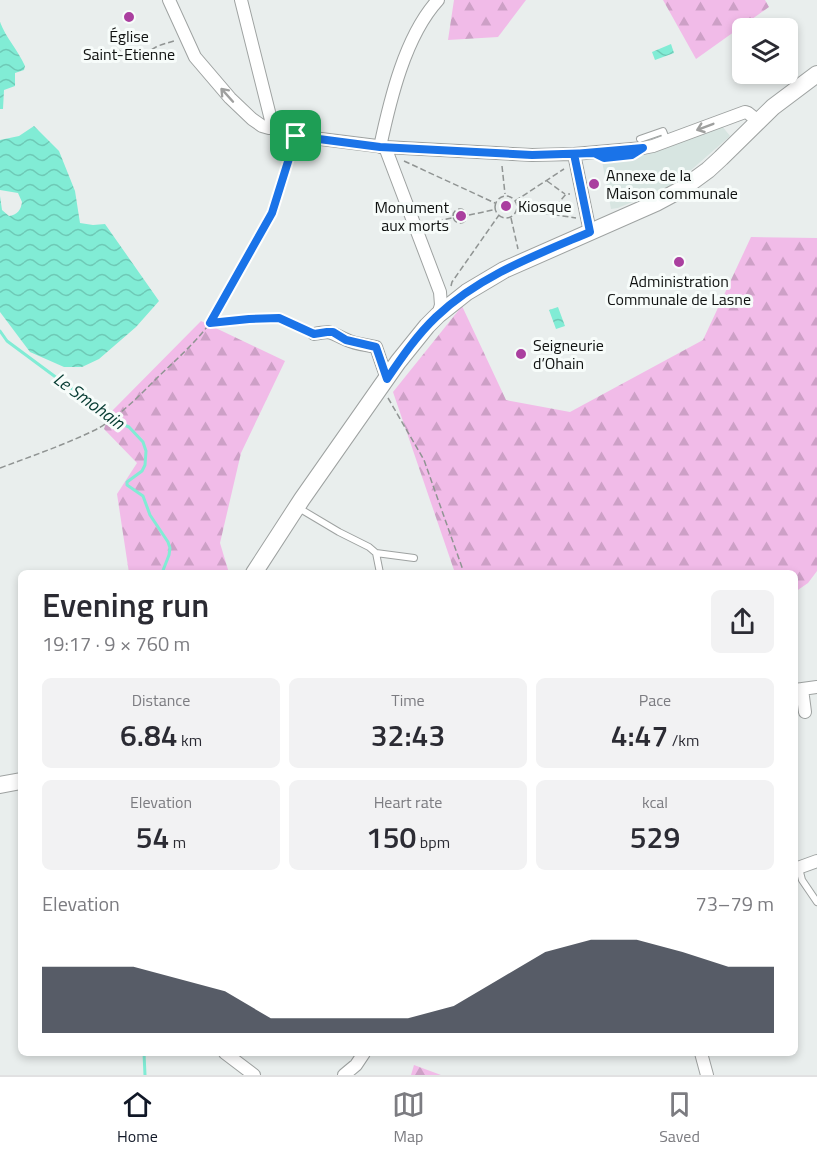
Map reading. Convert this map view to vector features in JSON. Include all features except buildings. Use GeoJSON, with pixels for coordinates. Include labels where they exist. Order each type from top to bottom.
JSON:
{"type":"FeatureCollection","features":[{"type":"Feature","properties":{"kind":"main road"},"geometry":{"type":"LineString","coordinates":[[256,570],[384,383],[438,315],[467,292],[504,270],[588,226],[669,196],[693,181],[791,92],[817,74]]}},
{"type":"Feature","properties":{"kind":"main road"},"geometry":{"type":"LineString","coordinates":[[0,785],[18,782]]}},
{"type":"Feature","properties":{"kind":"street"},"geometry":{"type":"LineString","coordinates":[[169,0],[195,57],[230,98],[252,120],[262,126],[296,136],[384,149],[574,158],[667,141],[745,112],[758,121]]}},
{"type":"Feature","properties":{"kind":"street"},"geometry":{"type":"LineString","coordinates":[[241,0],[273,128]]}},
{"type":"Feature","properties":{"kind":"street"},"geometry":{"type":"LineString","coordinates":[[438,0],[418,27],[408,50],[393,96],[384,149],[444,290],[438,315]]}},
{"type":"Feature","properties":{"kind":"street"},"geometry":{"type":"LineString","coordinates":[[574,158],[588,226]]}},
{"type":"Feature","properties":{"kind":"street"},"geometry":{"type":"LineString","coordinates":[[444,290],[467,292]]}},
{"type":"Feature","properties":{"kind":"street"},"geometry":{"type":"LineString","coordinates":[[314,334],[333,332],[346,340],[376,347],[384,383]]}},
{"type":"Feature","properties":{"kind":"street"},"geometry":{"type":"LineString","coordinates":[[805,712],[798,689],[817,687]]}},
{"type":"Feature","properties":{"kind":"street"},"geometry":{"type":"LineString","coordinates":[[798,868],[817,861]]}},
{"type":"Feature","properties":{"kind":"street"},"geometry":{"type":"LineString","coordinates":[[229,1056],[254,1075]]}},
{"type":"Feature","properties":{"kind":"street"},"geometry":{"type":"LineString","coordinates":[[344,1075],[356,1065],[362,1056]]}},
{"type":"Feature","properties":{"kind":"street"},"geometry":{"type":"LineString","coordinates":[[702,1056],[707,1075]]}},
{"type":"Feature","properties":{"kind":"lane"},"geometry":{"type":"LineString","coordinates":[[297,507],[376,553],[414,558]]}},
{"type":"Feature","properties":{"kind":"lane"},"geometry":{"type":"LineString","coordinates":[[376,553],[379,570]]}},
{"type":"Feature","properties":{"kind":"lane"},"geometry":{"type":"LineString","coordinates":[[798,870],[817,902]]}},
{"type":"Feature","properties":{"kind":"path"},"geometry":{"type":"LineString","coordinates":[[120,50],[116,56],[131,59],[158,46],[185,37]]}},
{"type":"Feature","properties":{"kind":"path"},"geometry":{"type":"LineString","coordinates":[[0,468],[96,429],[113,418],[200,337],[272,213],[296,136]]}},
{"type":"Feature","properties":{"kind":"path"},"geometry":{"type":"LineString","coordinates":[[384,149],[495,203]]}},
{"type":"Feature","properties":{"kind":"path"},"geometry":{"type":"LineString","coordinates":[[500,153],[506,195]]}},
{"type":"Feature","properties":{"kind":"path"},"geometry":{"type":"LineString","coordinates":[[515,201],[546,181],[574,158]]}},
{"type":"Feature","properties":{"kind":"path"},"geometry":{"type":"LineString","coordinates":[[546,181],[566,195]]}},
{"type":"Feature","properties":{"kind":"path"},"geometry":{"type":"LineString","coordinates":[[550,214],[566,195],[580,191]]}},
{"type":"Feature","properties":{"kind":"path"},"geometry":{"type":"LineString","coordinates":[[494,210],[496,199],[506,195],[515,199],[517,209]]}},
{"type":"Feature","properties":{"kind":"path"},"geometry":{"type":"LineString","coordinates":[[494,210],[501,218],[511,217],[517,209]]}},
{"type":"Feature","properties":{"kind":"path"},"geometry":{"type":"LineString","coordinates":[[517,209],[550,214],[588,226]]}},
{"type":"Feature","properties":{"kind":"path"},"geometry":{"type":"LineString","coordinates":[[454,218],[456,211],[460,210],[465,211],[467,215]]}},
{"type":"Feature","properties":{"kind":"path"},"geometry":{"type":"LineString","coordinates":[[467,215],[494,210]]}},
{"type":"Feature","properties":{"kind":"path"},"geometry":{"type":"LineString","coordinates":[[454,218],[462,223],[467,219],[467,215]]}},
{"type":"Feature","properties":{"kind":"path"},"geometry":{"type":"LineString","coordinates":[[444,290],[499,215]]}},
{"type":"Feature","properties":{"kind":"path"},"geometry":{"type":"LineString","coordinates":[[511,217],[521,262]]}},
{"type":"Feature","properties":{"kind":"path"},"geometry":{"type":"LineString","coordinates":[[415,225],[454,218]]}},
{"type":"Feature","properties":{"kind":"path"},"geometry":{"type":"LineString","coordinates":[[210,323],[279,318],[314,334]]}},
{"type":"Feature","properties":{"kind":"path"},"geometry":{"type":"LineString","coordinates":[[384,383],[424,460],[463,570]]}},
{"type":"Feature","properties":{"kind":"shaded area"},"geometry":{"type":"Polygon","coordinates":[[[722,126],[730,136],[675,184],[611,209],[602,161],[642,154],[722,126]]]}},
{"type":"Feature","properties":{"kind":"green space"},"geometry":{"type":"Polygon","coordinates":[[[454,0],[526,0],[498,37],[448,40],[454,0]]]}},
{"type":"Feature","properties":{"kind":"green space"},"geometry":{"type":"Polygon","coordinates":[[[663,0],[765,0],[769,7],[754,18],[732,18],[732,33],[696,59],[663,0]]]}},
{"type":"Feature","properties":{"kind":"green space"},"geometry":{"type":"Polygon","coordinates":[[[751,237],[817,238],[817,571],[808,583],[798,590],[798,570],[454,570],[393,392],[462,306],[506,400],[570,412],[703,340],[751,237]]]}},
{"type":"Feature","properties":{"kind":"green space"},"geometry":{"type":"Polygon","coordinates":[[[201,321],[285,361],[241,453],[220,543],[228,570],[129,570],[117,494],[137,463],[104,429],[109,414],[201,321]]]}},
{"type":"Feature","properties":{"kind":"green space"},"geometry":{"type":"Polygon","coordinates":[[[414,1065],[441,1075],[411,1075],[414,1065]]]}},
{"type":"Feature","properties":{"kind":"water"},"geometry":{"type":"Polygon","coordinates":[[[0,22],[25,66],[24,70],[15,73],[15,86],[4,90],[3,109],[0,109],[0,22]]]}},
{"type":"Feature","properties":{"kind":"water"},"geometry":{"type":"Polygon","coordinates":[[[671,44],[674,53],[655,60],[652,52],[671,44]]]}},
{"type":"Feature","properties":{"kind":"water"},"geometry":{"type":"Polygon","coordinates":[[[34,126],[59,151],[75,191],[80,223],[105,224],[159,301],[136,327],[99,359],[82,367],[64,367],[30,352],[0,312],[0,196],[2,210],[9,216],[18,212],[22,202],[18,193],[0,190],[0,140],[19,136],[34,126]]]}},
{"type":"Feature","properties":{"kind":"water"},"geometry":{"type":"Polygon","coordinates":[[[558,307],[565,326],[556,329],[549,310],[558,307]]]}},
{"type":"Feature","properties":{"kind":"waterway","name":"Le Smohain"},"geometry":{"type":"LineString","coordinates":[[0,331],[7,341],[61,381],[112,413],[143,442],[146,451],[145,465],[142,471],[127,482],[127,485],[143,496],[150,515],[168,542],[169,555],[163,570]]}},
{"type":"Feature","properties":{"kind":"waterway","name":"Le Smohain"},"geometry":{"type":"LineString","coordinates":[[144,1056],[145,1075]]}},
{"type":"Feature","properties":{"kind":"place","name":"Église Saint-Etienne"},"geometry":{"type":"Point","coordinates":[129,17]}},
{"type":"Feature","properties":{"kind":"place","name":"Annexe de la Maison communale"},"geometry":{"type":"Point","coordinates":[594,184]}},
{"type":"Feature","properties":{"kind":"place","name":"Kiosque"},"geometry":{"type":"Point","coordinates":[506,206]}},
{"type":"Feature","properties":{"kind":"place","name":"Monument aux morts"},"geometry":{"type":"Point","coordinates":[461,216]}},
{"type":"Feature","properties":{"kind":"place","name":"Administration Communale de Lasne"},"geometry":{"type":"Point","coordinates":[679,262]}},
{"type":"Feature","properties":{"kind":"place","name":"Seigneurie d’Ohain"},"geometry":{"type":"Point","coordinates":[521,354]}},
{"type":"Feature","properties":{"kind":"route"},"geometry":{"type":"LineString","coordinates":[[296,136],[272,213],[210,323],[279,318],[314,334],[333,332],[346,340],[376,347],[387,379],[427,326],[467,292],[504,270],[590,232],[574,154],[643,148],[632,155],[604,158],[594,153],[574,154],[532,155],[380,147],[296,136]]}}]}
